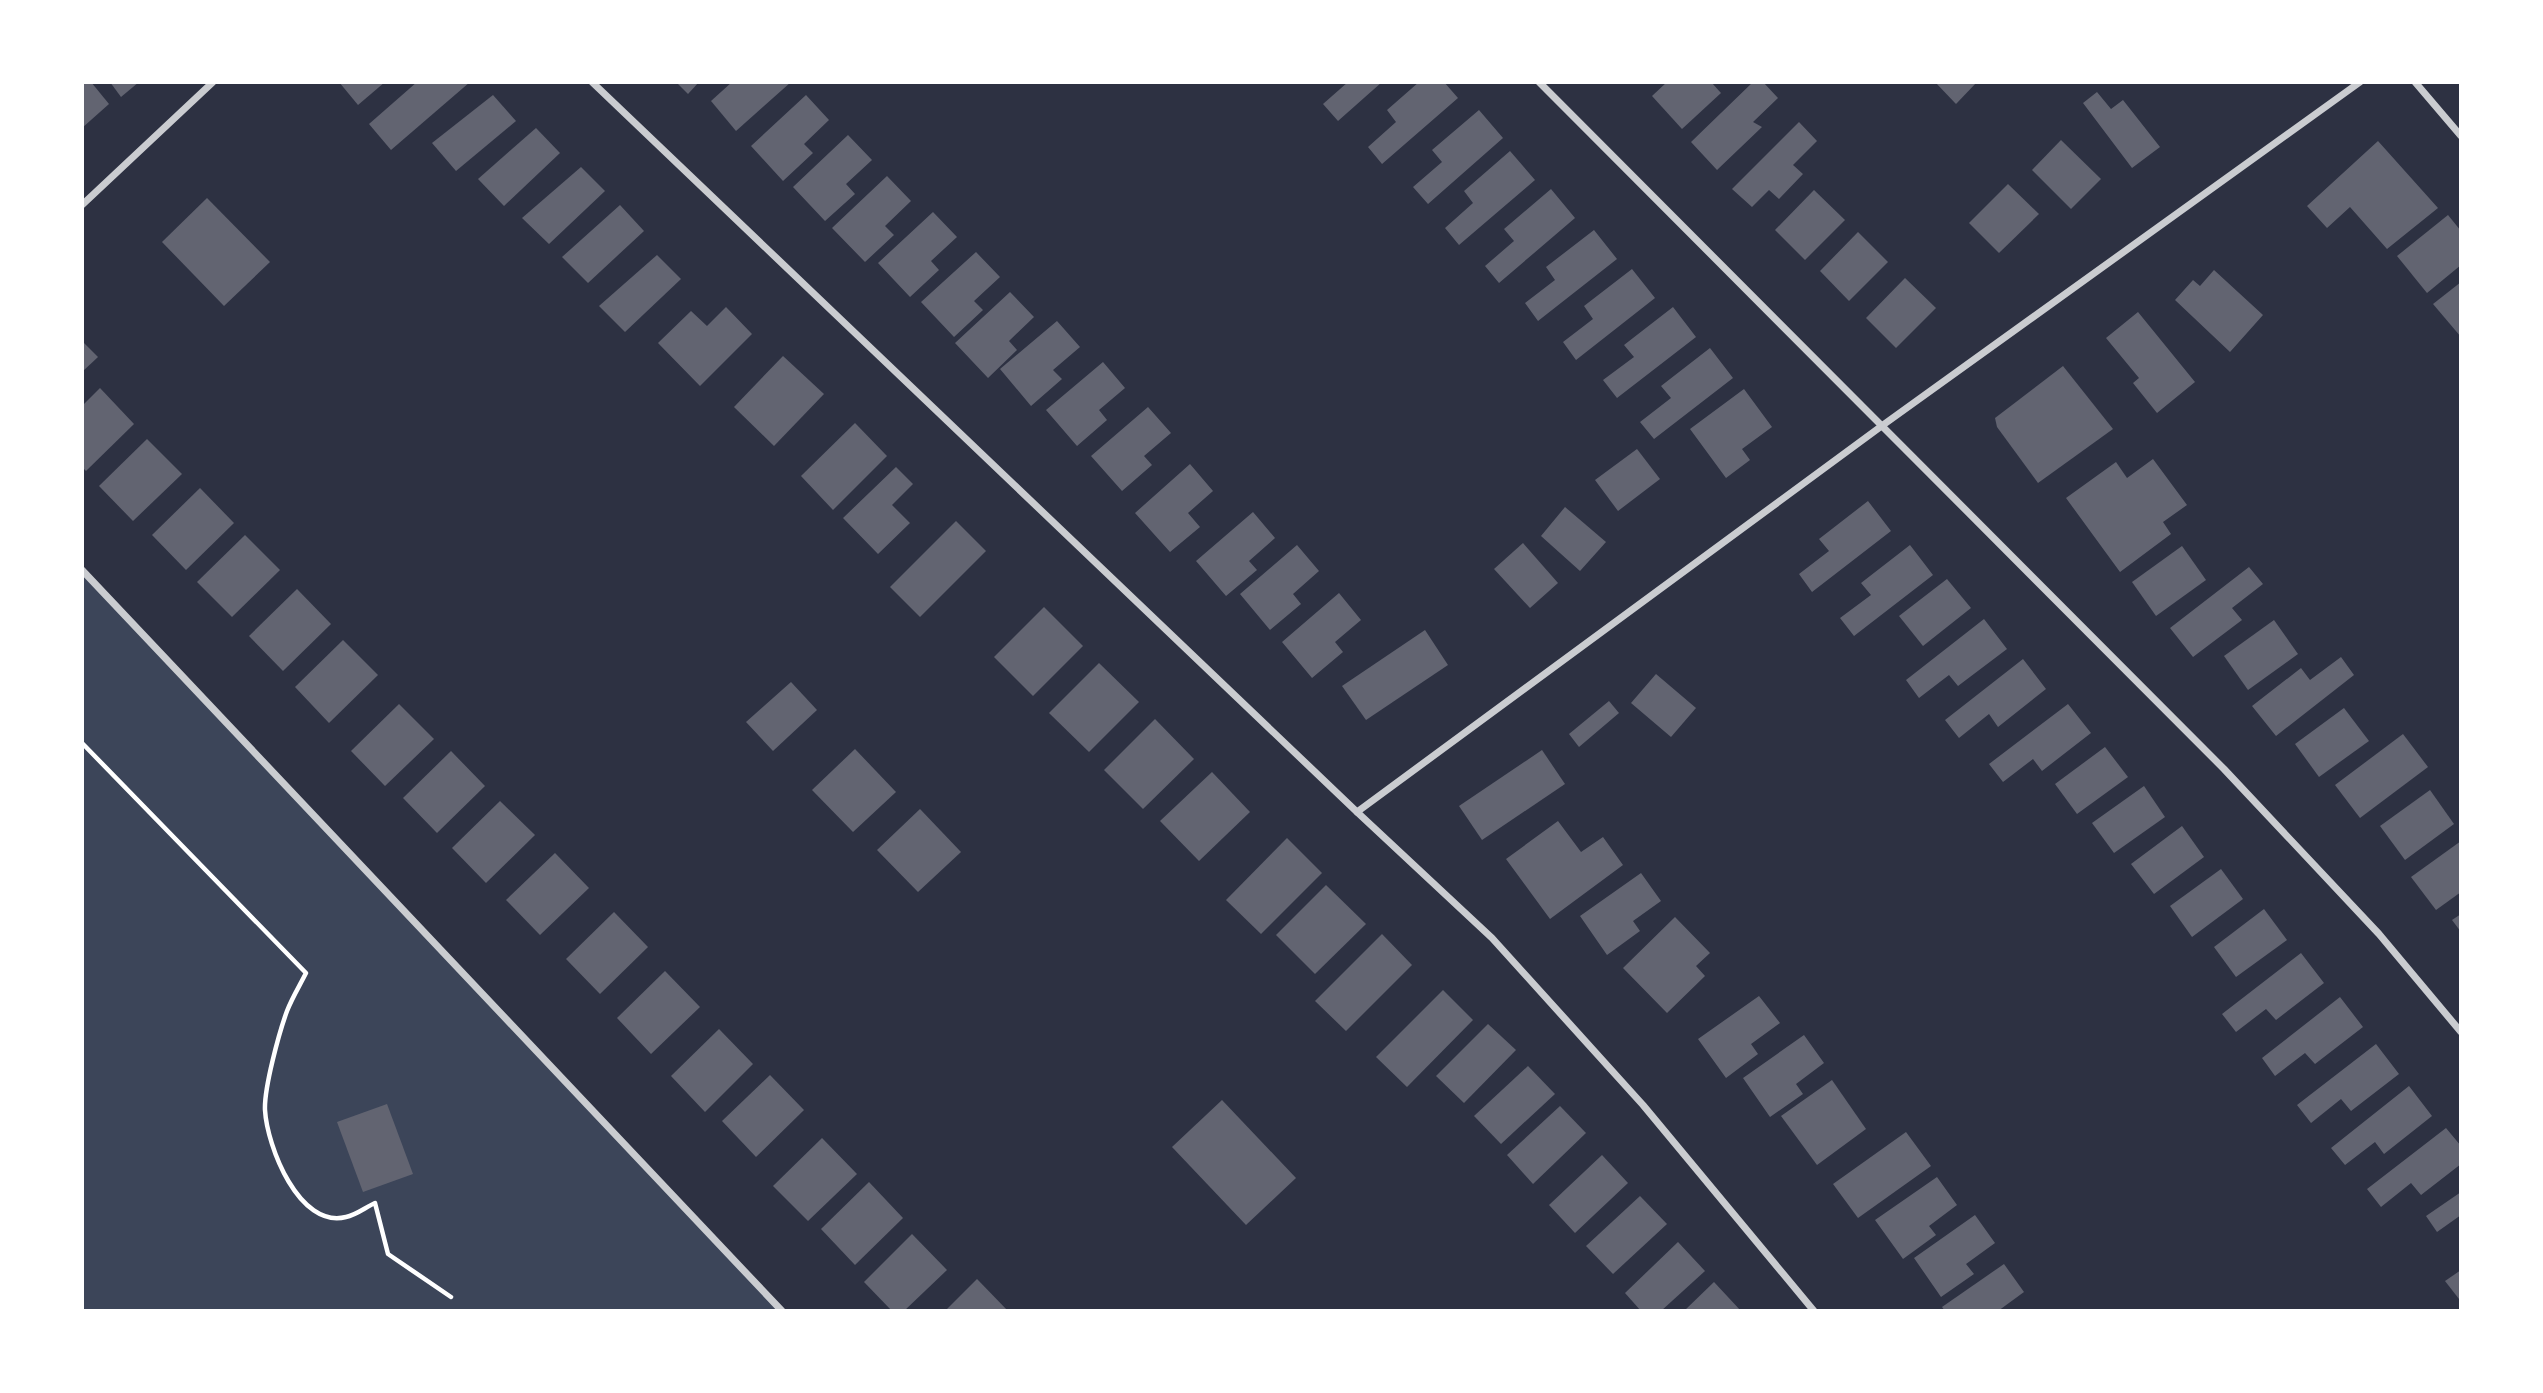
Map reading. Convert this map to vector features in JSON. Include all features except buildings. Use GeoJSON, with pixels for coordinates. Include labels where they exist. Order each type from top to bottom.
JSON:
{"type":"FeatureCollection","features":[{"type":"Feature","properties":{"kind":"street"},"geometry":{"type":"LineString","coordinates":[[82,205],[213,82]]}},
{"type":"Feature","properties":{"kind":"street"},"geometry":{"type":"LineString","coordinates":[[592,82],[1357,812],[1492,937],[1643,1104],[1814,1311]]}},
{"type":"Feature","properties":{"kind":"street"},"geometry":{"type":"LineString","coordinates":[[1539,82],[2224,769],[2379,934],[2461,1032]]}},
{"type":"Feature","properties":{"kind":"street"},"geometry":{"type":"LineString","coordinates":[[1357,812],[1883,425],[2360,82]]}},
{"type":"Feature","properties":{"kind":"street"},"geometry":{"type":"LineString","coordinates":[[2415,82],[2461,136]]}},
{"type":"Feature","properties":{"kind":"street"},"geometry":{"type":"LineString","coordinates":[[82,570],[782,1311]]}},
{"type":"Feature","properties":{"kind":"path"},"geometry":{"type":"LineString","coordinates":[[82,743],[306,973],[287,1010],[271,1072],[265,1109],[273,1151],[301,1201],[316,1214],[345,1218],[374,1203],[388,1254],[451,1297]]}},
{"type":"Feature","properties":{"kind":"shaded area"},"geometry":{"type":"Polygon","coordinates":[[[82,570],[782,1311],[82,1311],[82,570]]]}}]}
